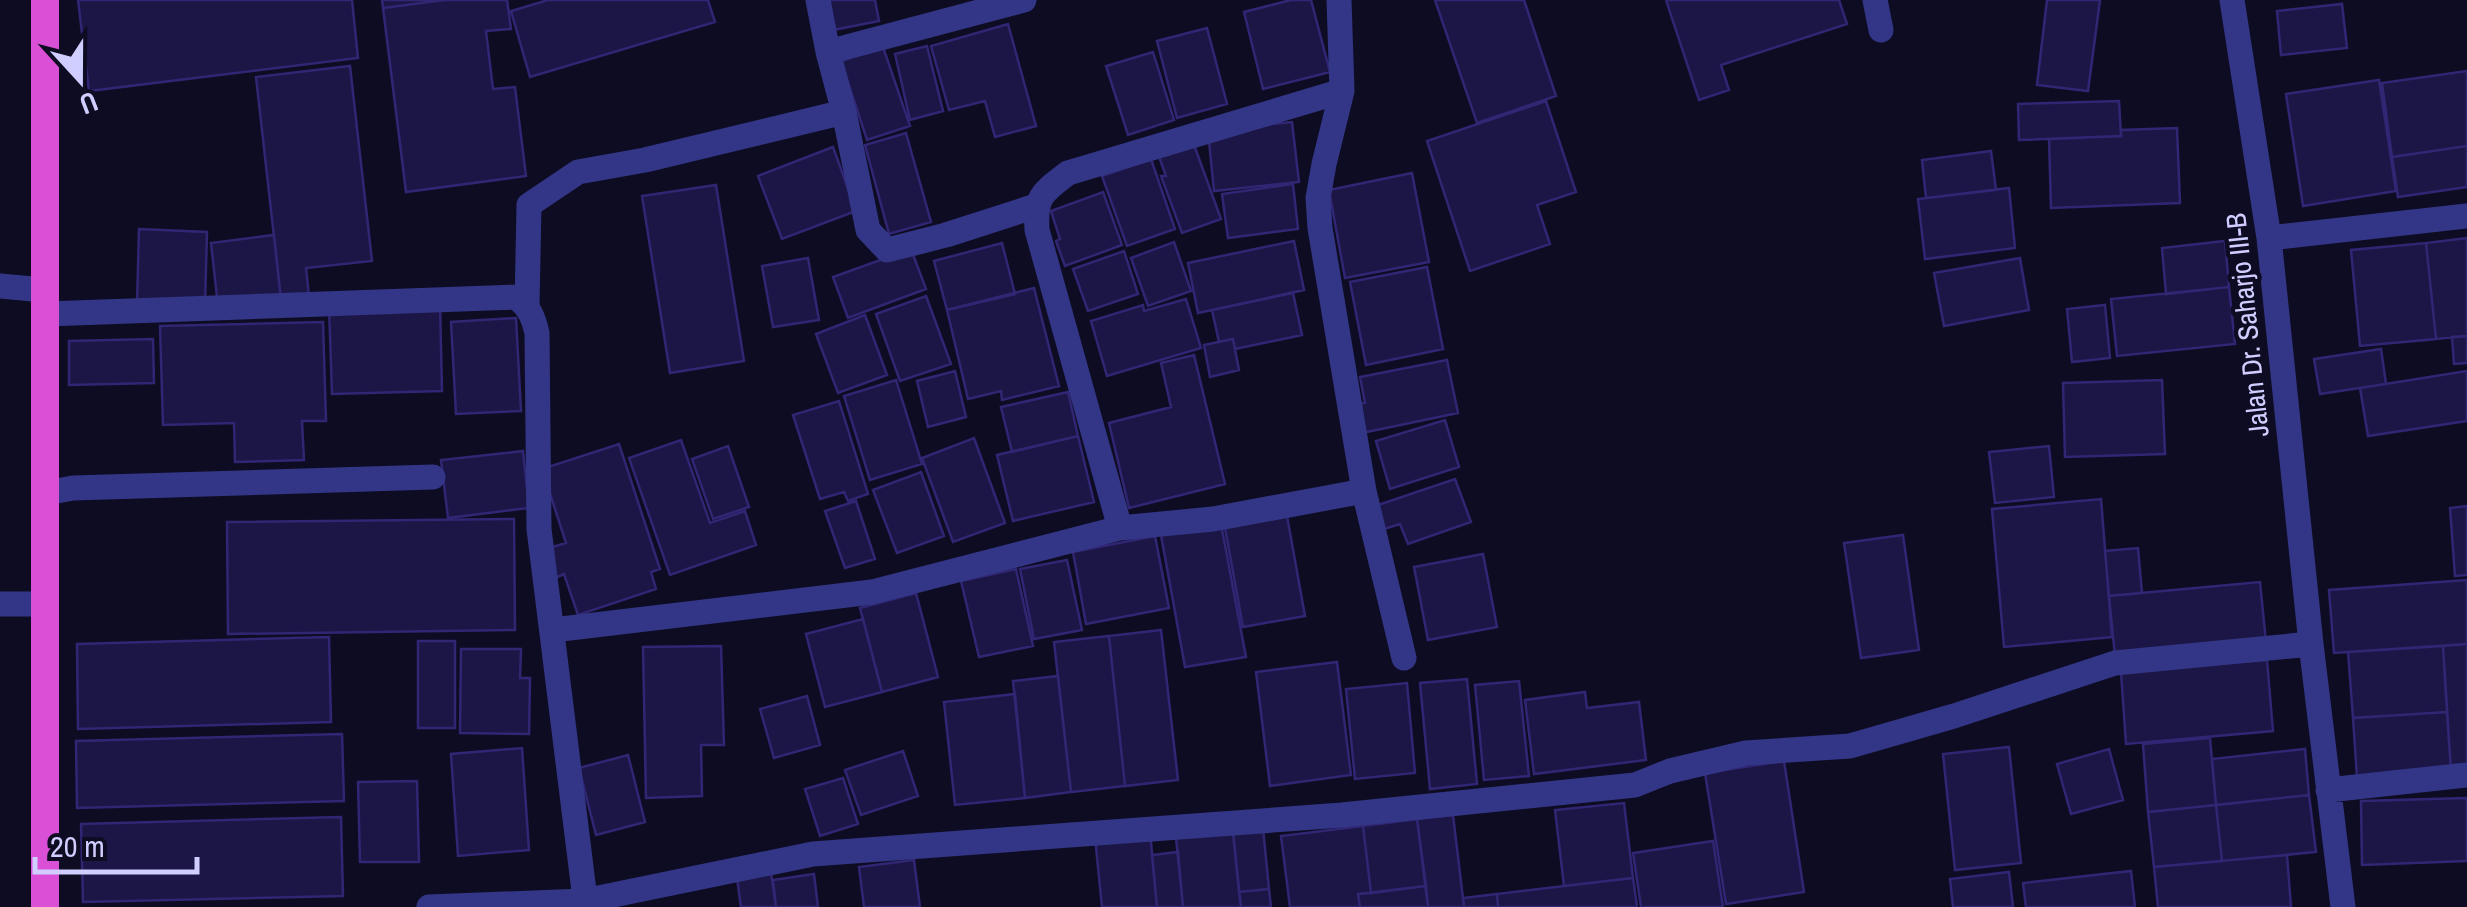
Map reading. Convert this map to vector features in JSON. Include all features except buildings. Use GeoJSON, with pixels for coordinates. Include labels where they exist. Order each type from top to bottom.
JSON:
{"type":"FeatureCollection","features":[{"type":"Feature","properties":{"kind":"highway"},"geometry":{"type":"LineString","coordinates":[[45,907],[46,0]]}},
{"type":"Feature","properties":{"kind":"street"},"geometry":{"type":"LineString","coordinates":[[818,0],[868,230],[886,250],[1036,206]]}},
{"type":"Feature","properties":{"kind":"street"},"geometry":{"type":"LineString","coordinates":[[828,52],[1024,0]]}},
{"type":"Feature","properties":{"kind":"street"},"geometry":{"type":"LineString","coordinates":[[1339,0],[1342,92],[1318,198],[1320,228],[1364,491],[1404,658]]}},
{"type":"Feature","properties":{"kind":"street"},"geometry":{"type":"LineString","coordinates":[[1875,0],[1881,30]]}},
{"type":"Feature","properties":{"kind":"street","name":"Jalan Dr. Saharjo III-B"},"geometry":{"type":"LineString","coordinates":[[2232,0],[2269,238],[2344,907]]}},
{"type":"Feature","properties":{"kind":"street"},"geometry":{"type":"LineString","coordinates":[[1120,528],[1038,230],[1036,206],[1046,190],[1068,172],[1342,92]]}},
{"type":"Feature","properties":{"kind":"street"},"geometry":{"type":"LineString","coordinates":[[527,306],[529,205],[578,172],[645,160],[844,112]]}},
{"type":"Feature","properties":{"kind":"street"},"geometry":{"type":"LineString","coordinates":[[2269,238],[2467,216]]}},
{"type":"Feature","properties":{"kind":"street"},"geometry":{"type":"LineString","coordinates":[[0,286],[45,302],[516,297],[527,306],[536,333],[539,528],[585,904]]}},
{"type":"Feature","properties":{"kind":"street"},"geometry":{"type":"LineString","coordinates":[[46,493],[73,488],[433,477]]}},
{"type":"Feature","properties":{"kind":"street"},"geometry":{"type":"LineString","coordinates":[[553,630],[872,592],[1120,528],[1213,519],[1364,491]]}},
{"type":"Feature","properties":{"kind":"street"},"geometry":{"type":"LineString","coordinates":[[0,604],[46,604]]}},
{"type":"Feature","properties":{"kind":"street"},"geometry":{"type":"LineString","coordinates":[[429,907],[585,904],[813,854],[1342,815],[1635,784],[1670,771],[1746,753],[1850,746],[2114,663],[2312,644]]}},
{"type":"Feature","properties":{"kind":"street"},"geometry":{"type":"LineString","coordinates":[[2328,790],[2467,775]]}}]}
